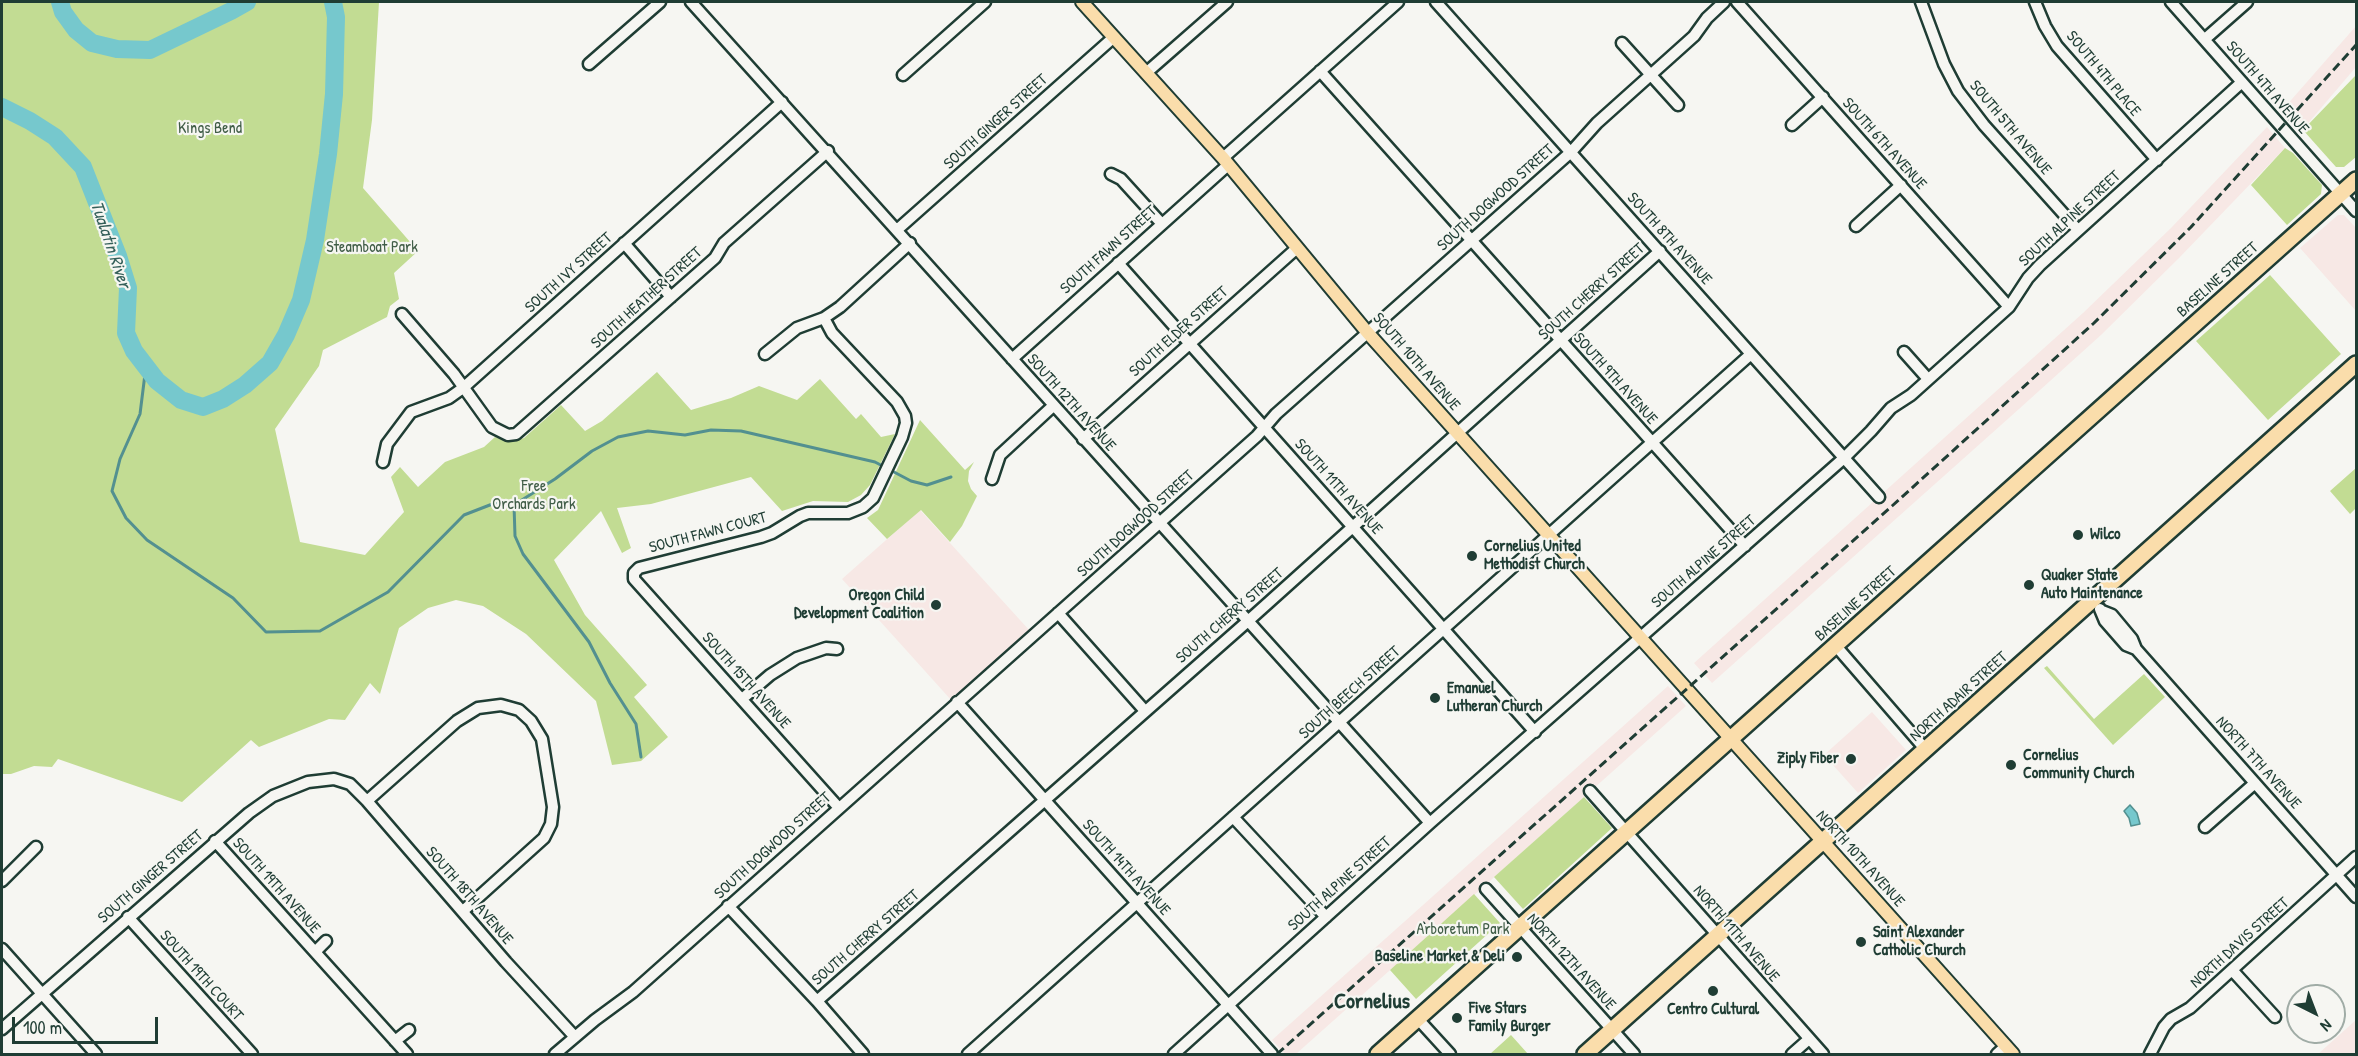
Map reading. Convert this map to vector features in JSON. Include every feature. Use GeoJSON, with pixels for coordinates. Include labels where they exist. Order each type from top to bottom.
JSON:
{"type":"FeatureCollection","features":[{"type":"Feature","properties":{"kind":"highway","name":"BASELINE STREET"},"geometry":{"type":"LineString","coordinates":[[1378,1054],[2356,180]]}},
{"type":"Feature","properties":{"kind":"highway","name":"NORTH ADAIR STREET"},"geometry":{"type":"LineString","coordinates":[[1585,1054],[1926,750],[2098,606],[2356,364]]}},
{"type":"Feature","properties":{"kind":"main road","name":"SOUTH 10TH AVENUE"},"geometry":{"type":"LineString","coordinates":[[1082,2],[1225,161],[1367,332],[1730,740]]}},
{"type":"Feature","properties":{"kind":"main road","name":"NORTH 10TH AVENUE"},"geometry":{"type":"LineString","coordinates":[[1730,740],[2005,1052]]}},
{"type":"Feature","properties":{"kind":"street"},"geometry":{"type":"LineString","coordinates":[[589,64],[660,2]]}},
{"type":"Feature","properties":{"kind":"street","name":"SOUTH 12TH AVENUE"},"geometry":{"type":"LineString","coordinates":[[692,2],[898,229],[1083,440],[1430,823]]}},
{"type":"Feature","properties":{"kind":"street"},"geometry":{"type":"LineString","coordinates":[[903,75],[985,2]]}},
{"type":"Feature","properties":{"kind":"street"},"geometry":{"type":"LineString","coordinates":[[1146,74],[1227,2]]}},
{"type":"Feature","properties":{"kind":"street","name":"SOUTH FAWN STREET"},"geometry":{"type":"LineString","coordinates":[[1012,359],[1161,223],[1320,71],[1398,2]]}},
{"type":"Feature","properties":{"kind":"street","name":"SOUTH 8TH AVENUE"},"geometry":{"type":"LineString","coordinates":[[1436,2],[1879,497]]}},
{"type":"Feature","properties":{"kind":"street","name":"SOUTH DOGWOOD STREET"},"geometry":{"type":"LineString","coordinates":[[555,1054],[633,992],[1160,523],[1265,428],[1276,414],[1570,152],[1597,123],[1694,36],[1707,18],[1724,2]]}},
{"type":"Feature","properties":{"kind":"street","name":"SOUTH 6TH AVENUE"},"geometry":{"type":"LineString","coordinates":[[1737,2],[2008,307]]}},
{"type":"Feature","properties":{"kind":"street","name":"SOUTH 5TH AVENUE"},"geometry":{"type":"LineString","coordinates":[[1921,2],[1940,54],[1958,91],[1984,125],[2078,230]]}},
{"type":"Feature","properties":{"kind":"street","name":"SOUTH 4TH PLACE"},"geometry":{"type":"LineString","coordinates":[[2035,2],[2057,46],[2157,159]]}},
{"type":"Feature","properties":{"kind":"street","name":"SOUTH 4TH AVENUE"},"geometry":{"type":"LineString","coordinates":[[2171,2],[2356,211]]}},
{"type":"Feature","properties":{"kind":"street"},"geometry":{"type":"LineString","coordinates":[[2205,39],[2247,2]]}},
{"type":"Feature","properties":{"kind":"street","name":"SOUTH GINGER STREET"},"geometry":{"type":"LineString","coordinates":[[898,229],[1114,37]]}},
{"type":"Feature","properties":{"kind":"street"},"geometry":{"type":"LineString","coordinates":[[1622,43],[1678,105]]}},
{"type":"Feature","properties":{"kind":"street","name":"SOUTH 9TH AVENUE"},"geometry":{"type":"LineString","coordinates":[[1320,71],[1745,546]]}},
{"type":"Feature","properties":{"kind":"street","name":"SOUTH ALPINE STREET"},"geometry":{"type":"LineString","coordinates":[[1174,1054],[1430,823],[1844,458],[1890,408],[1911,394],[2008,307],[2028,278],[2078,230],[2242,82]]}},
{"type":"Feature","properties":{"kind":"street"},"geometry":{"type":"LineString","coordinates":[[1792,125],[1823,97]]}},
{"type":"Feature","properties":{"kind":"street","name":"SOUTH IVY STREET"},"geometry":{"type":"LineString","coordinates":[[383,462],[387,444],[411,412],[449,398],[464,388],[782,102]]}},
{"type":"Feature","properties":{"kind":"street","name":"SOUTH HEATHER STREET"},"geometry":{"type":"LineString","coordinates":[[464,388],[492,427],[508,435],[516,434],[715,258],[724,243],[828,151]]}},
{"type":"Feature","properties":{"kind":"street"},"geometry":{"type":"LineString","coordinates":[[1111,174],[1121,179],[1161,223]]}},
{"type":"Feature","properties":{"kind":"street"},"geometry":{"type":"LineString","coordinates":[[1856,226],[1901,185]]}},
{"type":"Feature","properties":{"kind":"street"},"geometry":{"type":"LineString","coordinates":[[624,243],[671,297]]}},
{"type":"Feature","properties":{"kind":"street"},"geometry":{"type":"LineString","coordinates":[[765,354],[797,328],[808,322],[824,318],[840,307],[910,243]]}},
{"type":"Feature","properties":{"kind":"street","name":"SOUTH ELDER STREET"},"geometry":{"type":"LineString","coordinates":[[1083,440],[1189,342],[1297,248]]}},
{"type":"Feature","properties":{"kind":"street","name":"SOUTH CHERRY STREET"},"geometry":{"type":"LineString","coordinates":[[817,1001],[1248,621],[1660,251]]}},
{"type":"Feature","properties":{"kind":"street","name":"SOUTH 11TH AVENUE"},"geometry":{"type":"LineString","coordinates":[[1118,263],[1535,732]]}},
{"type":"Feature","properties":{"kind":"street"},"geometry":{"type":"LineString","coordinates":[[402,314],[464,388]]}},
{"type":"Feature","properties":{"kind":"street","name":"SOUTH FAWN COURT"},"geometry":{"type":"LineString","coordinates":[[634,573],[639,568],[648,565],[761,537],[808,513],[848,513],[868,503],[884,476],[905,430],[905,416],[897,402],[832,333],[824,318]]}},
{"type":"Feature","properties":{"kind":"street"},"geometry":{"type":"LineString","coordinates":[[1904,352],[1928,379]]}},
{"type":"Feature","properties":{"kind":"street","name":"SOUTH BEECH STREET"},"geometry":{"type":"LineString","coordinates":[[968,1054],[1752,354]]}},
{"type":"Feature","properties":{"kind":"street"},"geometry":{"type":"LineString","coordinates":[[992,479],[1000,455],[1053,406]]}},
{"type":"Feature","properties":{"kind":"street","name":"SOUTH 15TH AVENUE"},"geometry":{"type":"LineString","coordinates":[[634,573],[634,579],[640,586],[839,808]]}},
{"type":"Feature","properties":{"kind":"street","name":"NORTH 7TH AVENUE"},"geometry":{"type":"LineString","coordinates":[[2098,606],[2112,615],[2132,639],[2136,649],[2356,897]]}},
{"type":"Feature","properties":{"kind":"street"},"geometry":{"type":"LineString","coordinates":[[1058,613],[1145,711]]}},
{"type":"Feature","properties":{"kind":"street"},"geometry":{"type":"LineString","coordinates":[[1836,646],[1926,750]]}},
{"type":"Feature","properties":{"kind":"street"},"geometry":{"type":"LineString","coordinates":[[742,699],[770,675],[797,658],[826,648],[837,649]]}},
{"type":"Feature","properties":{"kind":"street","name":"SOUTH 14TH AVENUE"},"geometry":{"type":"LineString","coordinates":[[957,702],[1272,1054]]}},
{"type":"Feature","properties":{"kind":"street"},"geometry":{"type":"LineString","coordinates":[[367,801],[458,721],[478,708],[501,705],[519,710],[531,721],[542,739],[553,807],[551,824],[544,838],[463,911]]}},
{"type":"Feature","properties":{"kind":"street","name":"SOUTH GINGER STREET"},"geometry":{"type":"LineString","coordinates":[[2,1029],[215,841],[273,796],[308,782],[337,781]]}},
{"type":"Feature","properties":{"kind":"street","name":"SOUTH 18TH AVENUE"},"geometry":{"type":"LineString","coordinates":[[337,781],[350,784],[367,801],[507,962],[575,1036]]}},
{"type":"Feature","properties":{"kind":"street"},"geometry":{"type":"LineString","coordinates":[[2205,827],[2255,783]]}},
{"type":"Feature","properties":{"kind":"street"},"geometry":{"type":"LineString","coordinates":[[1590,791],[1627,832]]}},
{"type":"Feature","properties":{"kind":"street"},"geometry":{"type":"LineString","coordinates":[[1233,817],[1326,917]]}},
{"type":"Feature","properties":{"kind":"street","name":"NORTH 11TH AVENUE"},"geometry":{"type":"LineString","coordinates":[[1627,832],[1823,1054]]}},
{"type":"Feature","properties":{"kind":"street","name":"SOUTH 19TH AVENUE"},"geometry":{"type":"LineString","coordinates":[[215,841],[407,1054]]}},
{"type":"Feature","properties":{"kind":"street"},"geometry":{"type":"LineString","coordinates":[[2,881],[36,848]]}},
{"type":"Feature","properties":{"kind":"street","name":"NORTH DAVIS STREET"},"geometry":{"type":"LineString","coordinates":[[2150,1054],[2164,1027],[2171,1019],[2190,1008],[2356,858]]}},
{"type":"Feature","properties":{"kind":"street","name":"NORTH 12TH AVENUE"},"geometry":{"type":"LineString","coordinates":[[1486,889],[1634,1054]]}},
{"type":"Feature","properties":{"kind":"street"},"geometry":{"type":"LineString","coordinates":[[728,906],[863,1054]]}},
{"type":"Feature","properties":{"kind":"street","name":"SOUTH 19TH COURT"},"geometry":{"type":"LineString","coordinates":[[128,917],[252,1054]]}},
{"type":"Feature","properties":{"kind":"street","name":"SOUTH 19TH AVENUE"},"geometry":{"type":"LineString","coordinates":[[315,952],[326,941]]}},
{"type":"Feature","properties":{"kind":"street"},"geometry":{"type":"LineString","coordinates":[[2,949],[96,1054]]}},
{"type":"Feature","properties":{"kind":"street"},"geometry":{"type":"LineString","coordinates":[[2232,970],[2276,1017]]}},
{"type":"Feature","properties":{"kind":"street"},"geometry":{"type":"LineString","coordinates":[[1418,1019],[1450,1054]]}},
{"type":"Feature","properties":{"kind":"street"},"geometry":{"type":"LineString","coordinates":[[395,1041],[409,1030]]}},
{"type":"Feature","properties":{"kind":"street"},"geometry":{"type":"LineString","coordinates":[[1792,1054],[1809,1040]]}},
{"type":"Feature","properties":{"kind":"shaded area"},"geometry":{"type":"Polygon","coordinates":[[[2356,26],[2356,67],[2304,128],[2285,107],[2356,26]]]}},
{"type":"Feature","properties":{"kind":"shaded area"},"geometry":{"type":"Polygon","coordinates":[[[2267,127],[2285,148],[2179,258],[2101,335],[1712,683],[1694,663],[2083,313],[2171,228],[2267,127]]]}},
{"type":"Feature","properties":{"kind":"shaded area"},"geometry":{"type":"Polygon","coordinates":[[[2338,215],[2344,215],[2356,228],[2356,311],[2300,248],[2338,215]]]}},
{"type":"Feature","properties":{"kind":"shaded area","name":"Oregon Child Development Coalition"},"geometry":{"type":"Polygon","coordinates":[[[920,510],[1030,631],[952,701],[842,579],[920,510]]]}},
{"type":"Feature","properties":{"kind":"shaded area"},"geometry":{"type":"Polygon","coordinates":[[[1668,686],[1686,706],[1296,1054],[1285,1054],[1272,1040],[1668,686]]]}},
{"type":"Feature","properties":{"kind":"shaded area"},"geometry":{"type":"Polygon","coordinates":[[[1872,712],[1906,750],[1858,793],[1824,755],[1872,712]]]}},
{"type":"Feature","properties":{"kind":"shaded area"},"geometry":{"type":"Polygon","coordinates":[[[2356,1020],[2356,1054],[2318,1054],[2329,1044],[2346,1044],[2346,1029],[2356,1020]]]}},
{"type":"Feature","properties":{"kind":"green space"},"geometry":{"type":"Polygon","coordinates":[[[2,2],[379,2],[372,120],[363,188],[418,251],[394,273],[399,299],[390,306],[387,317],[323,350],[319,366],[275,429],[300,542],[365,555],[404,512],[391,477],[400,467],[418,487],[445,462],[484,447],[495,437],[511,442],[524,438],[561,405],[585,431],[602,421],[657,372],[691,410],[731,398],[759,386],[797,400],[820,379],[856,419],[861,414],[881,437],[895,434],[870,485],[861,495],[848,502],[813,501],[782,511],[751,477],[651,504],[617,508],[631,548],[622,553],[601,511],[554,560],[585,615],[647,685],[634,697],[668,737],[641,761],[612,765],[596,701],[526,634],[483,606],[456,600],[428,608],[399,628],[380,694],[370,683],[345,720],[329,719],[259,747],[251,740],[182,802],[58,759],[52,767],[34,766],[11,774],[2,774],[2,2]]]}},
{"type":"Feature","properties":{"kind":"green space"},"geometry":{"type":"Polygon","coordinates":[[[2356,75],[2356,157],[2344,167],[2336,167],[2303,130],[2356,75]]]}},
{"type":"Feature","properties":{"kind":"green space"},"geometry":{"type":"Polygon","coordinates":[[[2285,148],[2293,153],[2322,185],[2321,194],[2287,225],[2251,185],[2285,148]]]}},
{"type":"Feature","properties":{"kind":"green space"},"geometry":{"type":"Polygon","coordinates":[[[2270,275],[2341,354],[2268,420],[2196,341],[2270,275]]]}},
{"type":"Feature","properties":{"kind":"green space"},"geometry":{"type":"Polygon","coordinates":[[[920,420],[965,470],[974,462],[969,471],[968,481],[977,496],[962,526],[950,542],[921,510],[887,539],[867,518],[878,510],[920,420]]]}},
{"type":"Feature","properties":{"kind":"green space"},"geometry":{"type":"Polygon","coordinates":[[[2356,468],[2356,508],[2350,514],[2330,491],[2356,468]]]}},
{"type":"Feature","properties":{"kind":"green space"},"geometry":{"type":"Polygon","coordinates":[[[2047,666],[2094,719],[2144,674],[2165,697],[2113,745],[2044,668],[2047,666]]]}},
{"type":"Feature","properties":{"kind":"green space"},"geometry":{"type":"Polygon","coordinates":[[[1584,797],[1612,828],[1523,909],[1494,877],[1584,797]]]}},
{"type":"Feature","properties":{"kind":"green space","name":"Arboretum Park"},"geometry":{"type":"Polygon","coordinates":[[[1474,894],[1500,923],[1416,999],[1390,970],[1474,894]]]}},
{"type":"Feature","properties":{"kind":"green space"},"geometry":{"type":"Polygon","coordinates":[[[1511,1035],[1528,1054],[1490,1054],[1511,1035]]]}},
{"type":"Feature","properties":{"kind":"water"},"geometry":{"type":"Polygon","coordinates":[[[2130,805],[2137,813],[2140,824],[2131,826],[2124,811],[2130,805]]]}},
{"type":"Feature","properties":{"kind":"waterway","name":"Tualatin River"},"geometry":{"type":"LineString","coordinates":[[60,2],[63,12],[76,30],[92,43],[117,49],[150,50],[247,2]]}},
{"type":"Feature","properties":{"kind":"waterway","name":"Tualatin River"},"geometry":{"type":"LineString","coordinates":[[2,107],[55,137],[83,167],[128,288],[126,333],[134,351],[157,381],[181,400],[203,407],[223,399],[245,385],[270,363],[286,335],[301,300],[315,240],[328,154],[334,94],[336,17],[333,2]]}},
{"type":"Feature","properties":{"kind":"waterway"},"geometry":{"type":"LineString","coordinates":[[146,366],[140,414],[120,459],[112,491],[126,518],[147,540],[233,598],[266,632],[320,631],[388,592],[464,515],[495,503],[514,505],[555,479],[592,451],[618,437],[648,431],[685,435],[711,430],[741,431],[875,462],[911,481],[927,485],[951,477]]}},
{"type":"Feature","properties":{"kind":"waterway"},"geometry":{"type":"LineString","coordinates":[[514,505],[515,536],[523,554],[589,642],[610,683],[636,724],[641,757]]}},
{"type":"Feature","properties":{"kind":"railway"},"geometry":{"type":"LineString","coordinates":[[1277,1054],[2094,323],[2191,227],[2356,45]]}},
{"type":"Feature","properties":{"kind":"place","name":"Wilco"},"geometry":{"type":"Point","coordinates":[2078,535]}},
{"type":"Feature","properties":{"kind":"place","name":"Cornelius United Methodist Church"},"geometry":{"type":"Point","coordinates":[1472,556]}},
{"type":"Feature","properties":{"kind":"place","name":"Quaker State Auto Maintenance"},"geometry":{"type":"Point","coordinates":[2029,585]}},
{"type":"Feature","properties":{"kind":"place","name":"Oregon Child Development Coalition"},"geometry":{"type":"Point","coordinates":[936,605]}},
{"type":"Feature","properties":{"kind":"place","name":"Emanuel Lutheran Church"},"geometry":{"type":"Point","coordinates":[1435,698]}},
{"type":"Feature","properties":{"kind":"place","name":"Ziply Fiber"},"geometry":{"type":"Point","coordinates":[1851,759]}},
{"type":"Feature","properties":{"kind":"place","name":"Cornelius Community Church"},"geometry":{"type":"Point","coordinates":[2011,765]}},
{"type":"Feature","properties":{"kind":"place","name":"Saint Alexander Catholic Church"},"geometry":{"type":"Point","coordinates":[1861,942]}},
{"type":"Feature","properties":{"kind":"place","name":"Baseline Market & Deli"},"geometry":{"type":"Point","coordinates":[1517,957]}},
{"type":"Feature","properties":{"kind":"place","name":"Centro Cultural"},"geometry":{"type":"Point","coordinates":[1713,991]}},
{"type":"Feature","properties":{"kind":"place","name":"Five Stars Family Burger"},"geometry":{"type":"Point","coordinates":[1457,1018]}},
{"type":"Feature","properties":{"kind":"district","name":"Cornelius"},"geometry":{"type":"Point","coordinates":[1372,1002]}},
{"type":"Feature","properties":{"kind":"park label","name":"Kings Bend"},"geometry":{"type":"Point","coordinates":[210,129]}},
{"type":"Feature","properties":{"kind":"park label","name":"Steamboat Park"},"geometry":{"type":"Point","coordinates":[372,248]}},
{"type":"Feature","properties":{"kind":"park label","name":"Free Orchards Park"},"geometry":{"type":"Point","coordinates":[534,496]}}]}
